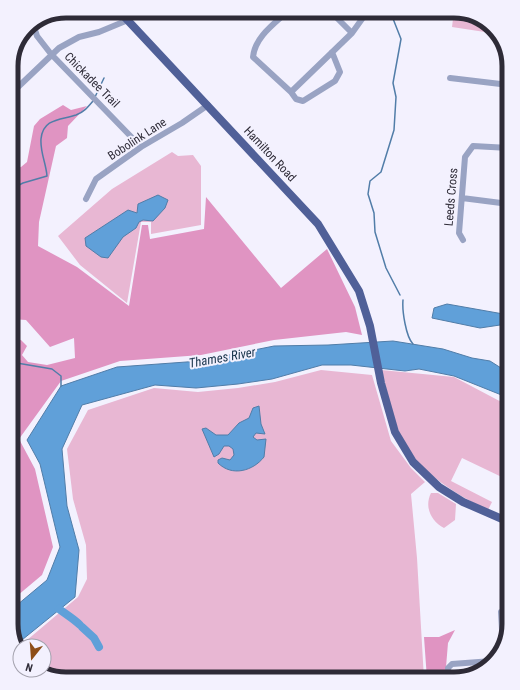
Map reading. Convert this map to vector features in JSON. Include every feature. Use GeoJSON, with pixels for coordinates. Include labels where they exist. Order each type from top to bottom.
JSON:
{"type":"FeatureCollection","features":[{"type":"Feature","properties":{"kind":"main road","name":"Hamilton Road"},"geometry":{"type":"LineString","coordinates":[[128,20],[318,224],[359,291],[372,335],[381,384],[395,432],[413,462],[439,487],[463,502],[502,519]]}},
{"type":"Feature","properties":{"kind":"street"},"geometry":{"type":"LineString","coordinates":[[280,18],[264,33],[254,47],[253,57],[291,92],[296,99],[303,101],[335,81],[340,72],[332,52]]}},
{"type":"Feature","properties":{"kind":"street"},"geometry":{"type":"LineString","coordinates":[[337,18],[352,33]]}},
{"type":"Feature","properties":{"kind":"street"},"geometry":{"type":"LineString","coordinates":[[291,92],[352,33],[362,18]]}},
{"type":"Feature","properties":{"kind":"street"},"geometry":{"type":"LineString","coordinates":[[18,85],[32,74],[51,54],[79,37],[99,32],[128,20]]}},
{"type":"Feature","properties":{"kind":"street","name":"Chickadee Trail"},"geometry":{"type":"LineString","coordinates":[[34,30],[37,36],[51,54],[141,147]]}},
{"type":"Feature","properties":{"kind":"street"},"geometry":{"type":"LineString","coordinates":[[450,78],[502,84]]}},
{"type":"Feature","properties":{"kind":"street","name":"Bobolink Lane"},"geometry":{"type":"LineString","coordinates":[[86,199],[96,180],[141,147],[182,123],[208,105]]}},
{"type":"Feature","properties":{"kind":"street","name":"Leeds Cross"},"geometry":{"type":"LineString","coordinates":[[463,240],[459,233],[465,157],[473,146],[502,148]]}},
{"type":"Feature","properties":{"kind":"street"},"geometry":{"type":"LineString","coordinates":[[462,198],[502,203]]}},
{"type":"Feature","properties":{"kind":"street"},"geometry":{"type":"LineString","coordinates":[[501,612],[502,626]]}},
{"type":"Feature","properties":{"kind":"street"},"geometry":{"type":"LineString","coordinates":[[448,672],[448,668],[452,664],[484,662]]}},
{"type":"Feature","properties":{"kind":"shaded area"},"geometry":{"type":"Polygon","coordinates":[[[453,18],[457,18],[478,24],[488,33],[452,27],[453,18]]]}},
{"type":"Feature","properties":{"kind":"shaded area"},"geometry":{"type":"Polygon","coordinates":[[[63,105],[71,110],[87,106],[68,126],[67,138],[56,146],[39,222],[38,246],[77,267],[129,306],[142,225],[148,225],[150,239],[204,229],[206,197],[281,288],[327,249],[355,307],[362,335],[346,332],[274,340],[201,355],[120,361],[61,381],[19,439],[35,469],[53,547],[42,575],[18,595],[18,339],[21,340],[27,346],[22,355],[28,362],[47,365],[75,358],[74,338],[50,347],[26,320],[18,319],[18,168],[27,162],[34,126],[40,119],[63,105]]]}},
{"type":"Feature","properties":{"kind":"shaded area"},"geometry":{"type":"Polygon","coordinates":[[[172,152],[178,156],[193,155],[201,166],[201,225],[151,234],[151,222],[141,222],[127,303],[80,265],[58,236],[112,189],[172,152]]]}},
{"type":"Feature","properties":{"kind":"shaded area"},"geometry":{"type":"Polygon","coordinates":[[[321,370],[372,375],[391,441],[411,468],[425,482],[411,494],[417,558],[424,672],[60,672],[52,669],[52,638],[29,638],[78,597],[87,579],[86,545],[73,499],[67,449],[88,410],[154,388],[198,392],[275,382],[321,370]]]}},
{"type":"Feature","properties":{"kind":"shaded area"},"geometry":{"type":"Polygon","coordinates":[[[381,370],[454,377],[502,402],[502,449],[500,448],[502,449],[502,477],[462,458],[451,481],[492,502],[488,510],[461,496],[435,478],[423,467],[404,443],[393,414],[381,370]]]}},
{"type":"Feature","properties":{"kind":"shaded area"},"geometry":{"type":"Polygon","coordinates":[[[431,493],[438,493],[456,504],[455,520],[444,528],[432,518],[430,513],[428,503],[431,493]]]}},
{"type":"Feature","properties":{"kind":"shaded area"},"geometry":{"type":"Polygon","coordinates":[[[455,630],[448,643],[446,672],[426,672],[424,637],[439,637],[455,630]]]}},
{"type":"Feature","properties":{"kind":"water"},"geometry":{"type":"Polygon","coordinates":[[[158,195],[168,200],[165,208],[153,221],[143,220],[139,222],[136,228],[123,237],[108,258],[101,257],[86,246],[85,238],[128,210],[137,213],[138,204],[158,195]]]}},
{"type":"Feature","properties":{"kind":"water"},"geometry":{"type":"Polygon","coordinates":[[[447,304],[502,314],[502,326],[480,328],[432,318],[434,308],[447,304]]]}},
{"type":"Feature","properties":{"kind":"water","name":"Thames River"},"geometry":{"type":"Polygon","coordinates":[[[393,341],[443,349],[472,358],[490,361],[502,369],[502,395],[454,376],[419,369],[405,371],[351,365],[322,365],[272,379],[238,384],[196,388],[155,385],[82,405],[62,449],[67,506],[79,550],[75,597],[24,638],[21,638],[18,630],[18,604],[47,580],[60,547],[40,464],[27,440],[61,386],[117,367],[200,361],[274,346],[328,345],[393,341]]]}},
{"type":"Feature","properties":{"kind":"water"},"geometry":{"type":"Polygon","coordinates":[[[259,406],[261,424],[265,434],[256,433],[253,437],[257,440],[266,439],[264,457],[248,469],[236,471],[224,467],[218,463],[218,460],[222,458],[230,460],[234,455],[233,449],[229,446],[224,446],[219,454],[214,457],[202,429],[206,428],[216,435],[228,435],[239,423],[249,418],[253,408],[259,406]]]}},
{"type":"Feature","properties":{"kind":"waterway"},"geometry":{"type":"LineString","coordinates":[[393,18],[401,39],[393,83],[396,97],[394,130],[381,172],[370,181],[368,194],[374,213],[375,232],[386,268],[400,295]]}},
{"type":"Feature","properties":{"kind":"waterway"},"geometry":{"type":"LineString","coordinates":[[95,97],[104,78]]}},
{"type":"Feature","properties":{"kind":"waterway"},"geometry":{"type":"LineString","coordinates":[[18,186],[47,176],[41,144],[42,132],[45,127],[49,123],[59,119],[79,114],[93,101]]}},
{"type":"Feature","properties":{"kind":"waterway"},"geometry":{"type":"LineString","coordinates":[[403,300],[405,324],[408,336],[413,344]]}},
{"type":"Feature","properties":{"kind":"waterway"},"geometry":{"type":"LineString","coordinates":[[18,363],[52,369],[61,376],[61,386]]}},
{"type":"Feature","properties":{"kind":"waterway"},"geometry":{"type":"LineString","coordinates":[[59,609],[80,625]]}},
{"type":"Feature","properties":{"kind":"waterway"},"geometry":{"type":"LineString","coordinates":[[82,627],[94,638],[99,647]]}}]}
